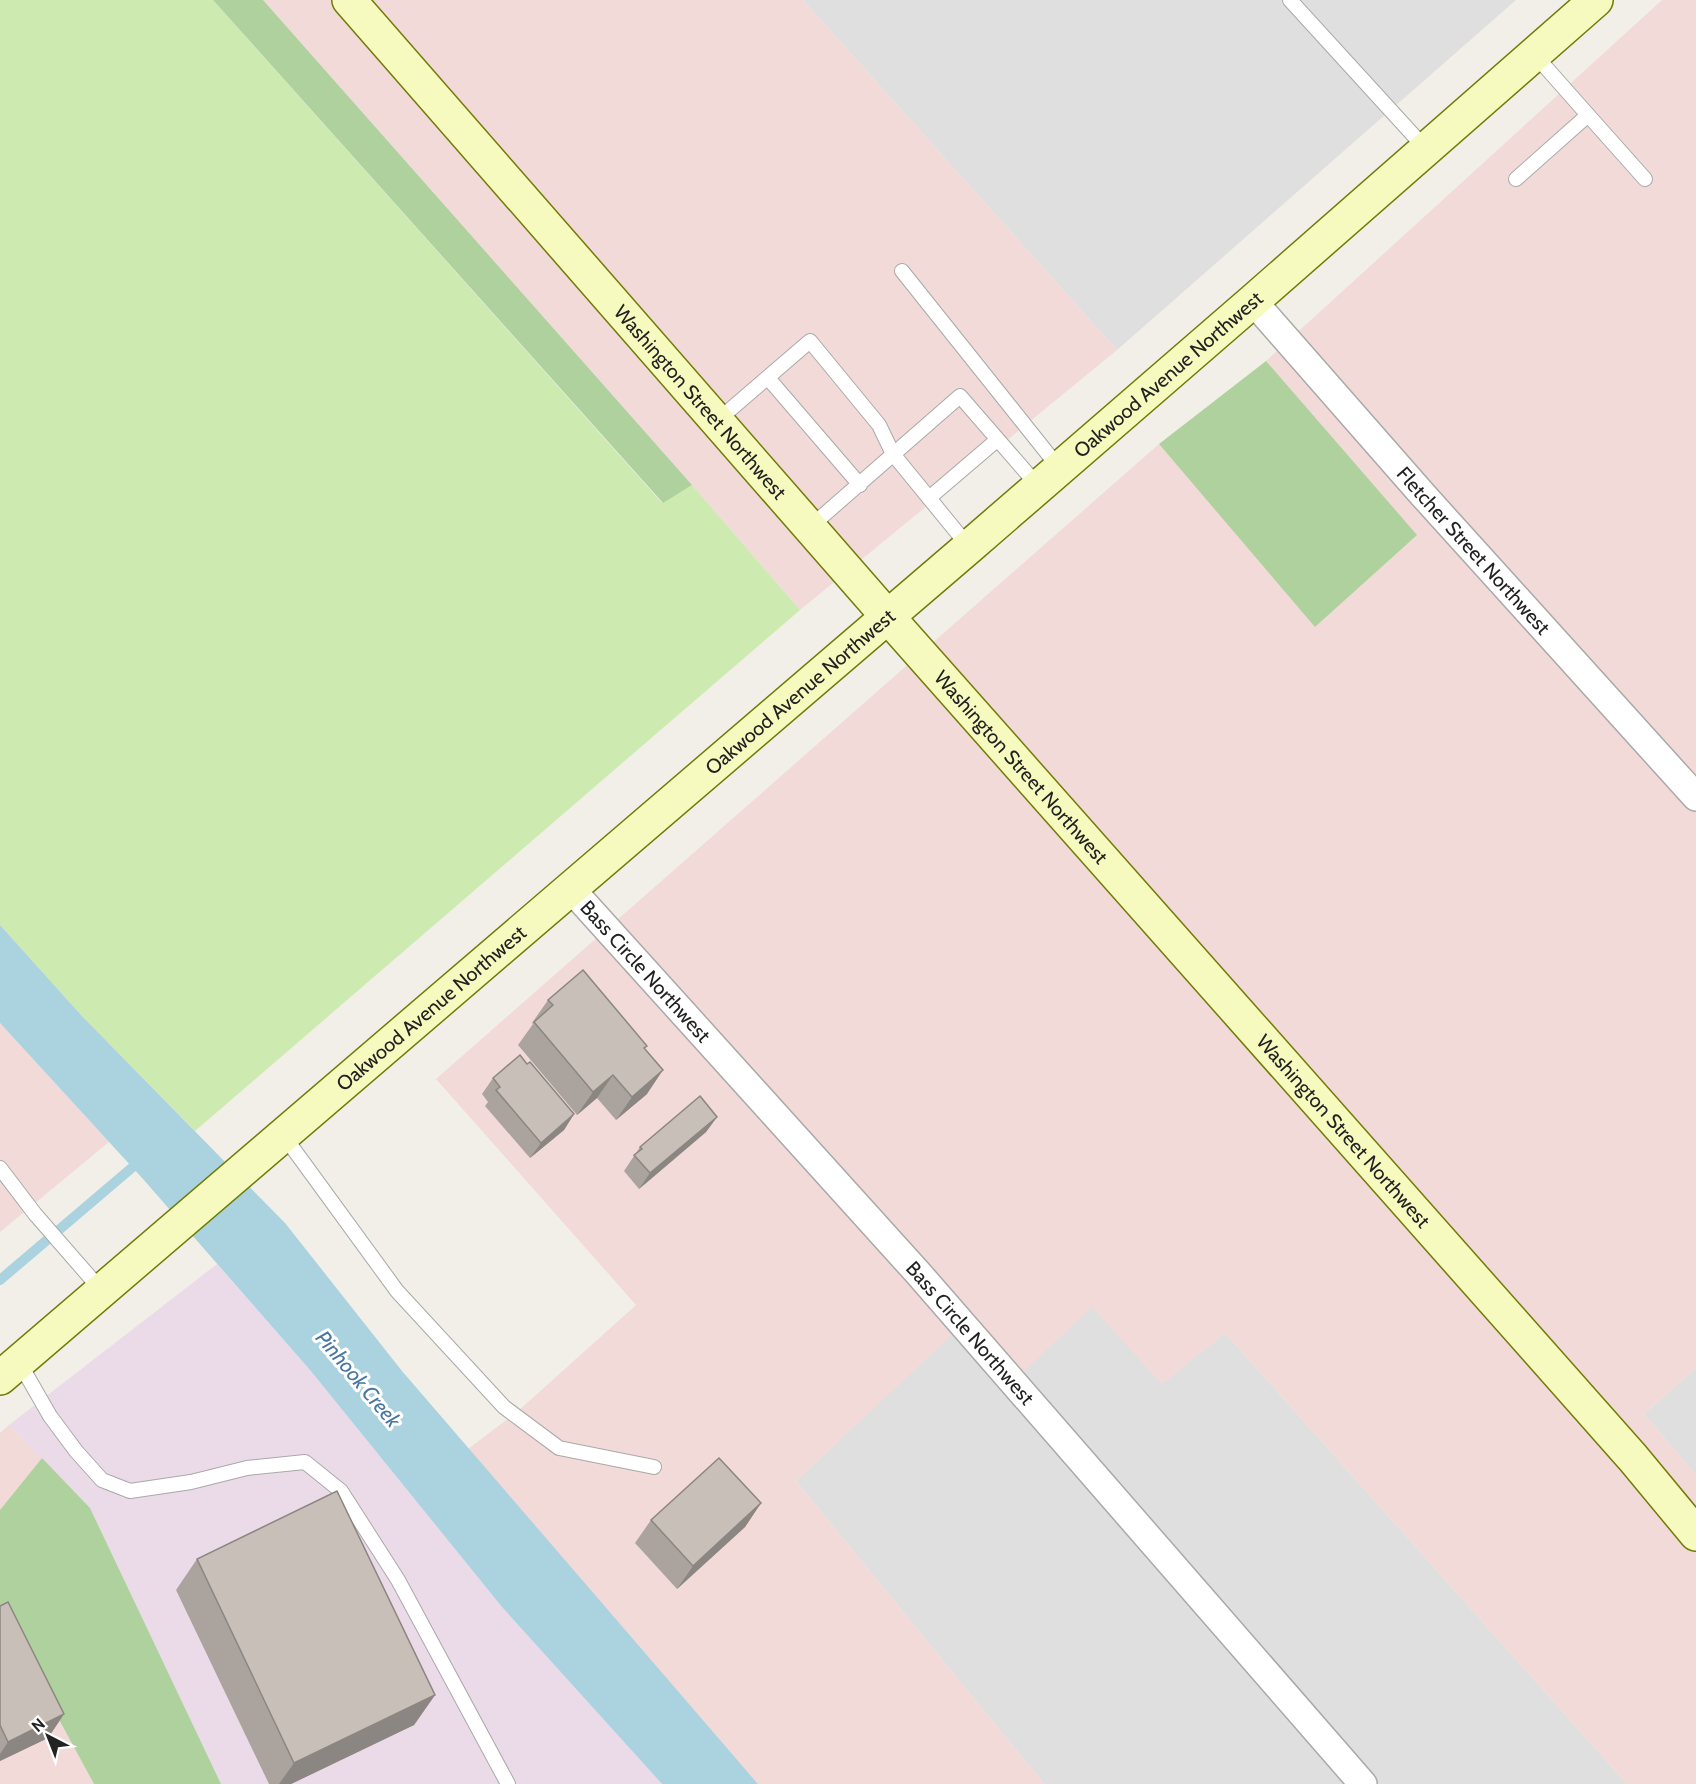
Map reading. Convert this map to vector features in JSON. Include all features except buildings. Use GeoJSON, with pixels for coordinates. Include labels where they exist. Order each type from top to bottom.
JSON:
{"type":"FeatureCollection","features":[{"type":"Feature","properties":{"kind":"street","name":"Washington Street Northwest"},"geometry":{"type":"LineString","coordinates":[[349,0],[888,617],[1633,1458],[1696,1534]]}},
{"type":"Feature","properties":{"kind":"street","name":"Oakwood Avenue Northwest"},"geometry":{"type":"LineString","coordinates":[[9,1370],[888,617],[1596,0]]}},
{"type":"Feature","properties":{"kind":"street","name":"Fletcher Street Northwest"},"geometry":{"type":"LineString","coordinates":[[1253,301],[1423,495],[1696,797]]}},
{"type":"Feature","properties":{"kind":"street","name":"Bass Circle Northwest"},"geometry":{"type":"LineString","coordinates":[[571,889],[918,1273],[1363,1784]]}},
{"type":"Feature","properties":{"kind":"lane"},"geometry":{"type":"LineString","coordinates":[[1290,0],[1426,149]]}},
{"type":"Feature","properties":{"kind":"lane"},"geometry":{"type":"LineString","coordinates":[[1534,54],[1645,179]]}},
{"type":"Feature","properties":{"kind":"lane"},"geometry":{"type":"LineString","coordinates":[[1516,179],[1588,115]]}},
{"type":"Feature","properties":{"kind":"lane"},"geometry":{"type":"LineString","coordinates":[[902,271],[1049,478]]}},
{"type":"Feature","properties":{"kind":"lane"},"geometry":{"type":"LineString","coordinates":[[717,422],[810,341],[879,425],[893,454],[969,547]]}},
{"type":"Feature","properties":{"kind":"lane"},"geometry":{"type":"LineString","coordinates":[[768,378],[860,484]]}},
{"type":"Feature","properties":{"kind":"lane"},"geometry":{"type":"LineString","coordinates":[[810,526],[960,396],[997,440],[1049,478]]}},
{"type":"Feature","properties":{"kind":"lane"},"geometry":{"type":"LineString","coordinates":[[929,498],[997,440]]}},
{"type":"Feature","properties":{"kind":"lane"},"geometry":{"type":"LineString","coordinates":[[284,1136],[397,1291],[504,1407],[559,1448],[654,1467]]}},
{"type":"Feature","properties":{"kind":"lane"},"geometry":{"type":"LineString","coordinates":[[0,1168],[35,1214],[102,1292]]}},
{"type":"Feature","properties":{"kind":"lane"},"geometry":{"type":"LineString","coordinates":[[9,1370],[102,1480],[130,1491],[191,1482],[247,1468],[305,1462],[341,1491],[399,1580],[508,1784]]}},
{"type":"Feature","properties":{"kind":"shaded area"},"geometry":{"type":"Polygon","coordinates":[[[263,0],[803,0],[1117,350],[800,610],[263,0]]]}},
{"type":"Feature","properties":{"kind":"shaded area"},"geometry":{"type":"Polygon","coordinates":[[[803,0],[1516,0],[1117,350],[803,0]]]}},
{"type":"Feature","properties":{"kind":"shaded area"},"geometry":{"type":"Polygon","coordinates":[[[1662,0],[1696,0],[1696,1368],[1644,1414],[1696,1475],[1696,1784],[1627,1784],[1225,1333],[1162,1384],[1092,1307],[1012,1382],[959,1328],[796,1481],[1044,1784],[758,1784],[468,1449],[517,1412],[636,1305],[436,1079],[1159,444],[1316,626],[1416,535],[1266,361],[1662,0]]]}},
{"type":"Feature","properties":{"kind":"shaded area"},"geometry":{"type":"Polygon","coordinates":[[[0,1023],[109,1142],[0,1232],[0,1023]]]}},
{"type":"Feature","properties":{"kind":"shaded area"},"geometry":{"type":"Polygon","coordinates":[[[217,1264],[310,1370],[502,1607],[662,1784],[221,1784],[90,1508],[9,1425],[217,1264]]]}},
{"type":"Feature","properties":{"kind":"shaded area"},"geometry":{"type":"Polygon","coordinates":[[[1092,1306],[1162,1383],[1225,1333],[1627,1784],[1044,1784],[796,1481],[959,1327],[1092,1306]]]}},
{"type":"Feature","properties":{"kind":"shaded area"},"geometry":{"type":"Polygon","coordinates":[[[1696,1368],[1696,1475],[1644,1414],[1696,1368]]]}},
{"type":"Feature","properties":{"kind":"shaded area"},"geometry":{"type":"Polygon","coordinates":[[[9,1425],[42,1458],[0,1510],[0,1433],[9,1425]]]}},
{"type":"Feature","properties":{"kind":"shaded area"},"geometry":{"type":"Polygon","coordinates":[[[0,1611],[94,1784],[0,1784],[0,1611]]]}},
{"type":"Feature","properties":{"kind":"green space"},"geometry":{"type":"Polygon","coordinates":[[[0,0],[213,0],[662,503],[692,485],[800,610],[195,1131],[81,1015],[0,925],[0,0]]]}},
{"type":"Feature","properties":{"kind":"green space"},"geometry":{"type":"Polygon","coordinates":[[[213,0],[263,0],[692,485],[663,503],[213,0]]]}},
{"type":"Feature","properties":{"kind":"green space"},"geometry":{"type":"Polygon","coordinates":[[[1266,361],[1417,535],[1315,627],[1159,444],[1266,361]]]}},
{"type":"Feature","properties":{"kind":"green space"},"geometry":{"type":"Polygon","coordinates":[[[42,1458],[90,1508],[221,1784],[94,1784],[0,1611],[0,1510],[42,1458]]]}},
{"type":"Feature","properties":{"kind":"water","name":"Pinhook Creek"},"geometry":{"type":"Polygon","coordinates":[[[0,925],[81,1015],[285,1223],[402,1371],[758,1784],[662,1784],[502,1607],[310,1370],[143,1179],[0,1023],[0,925]]]}},
{"type":"Feature","properties":{"kind":"waterway"},"geometry":{"type":"LineString","coordinates":[[0,1280],[141,1160]]}}]}
